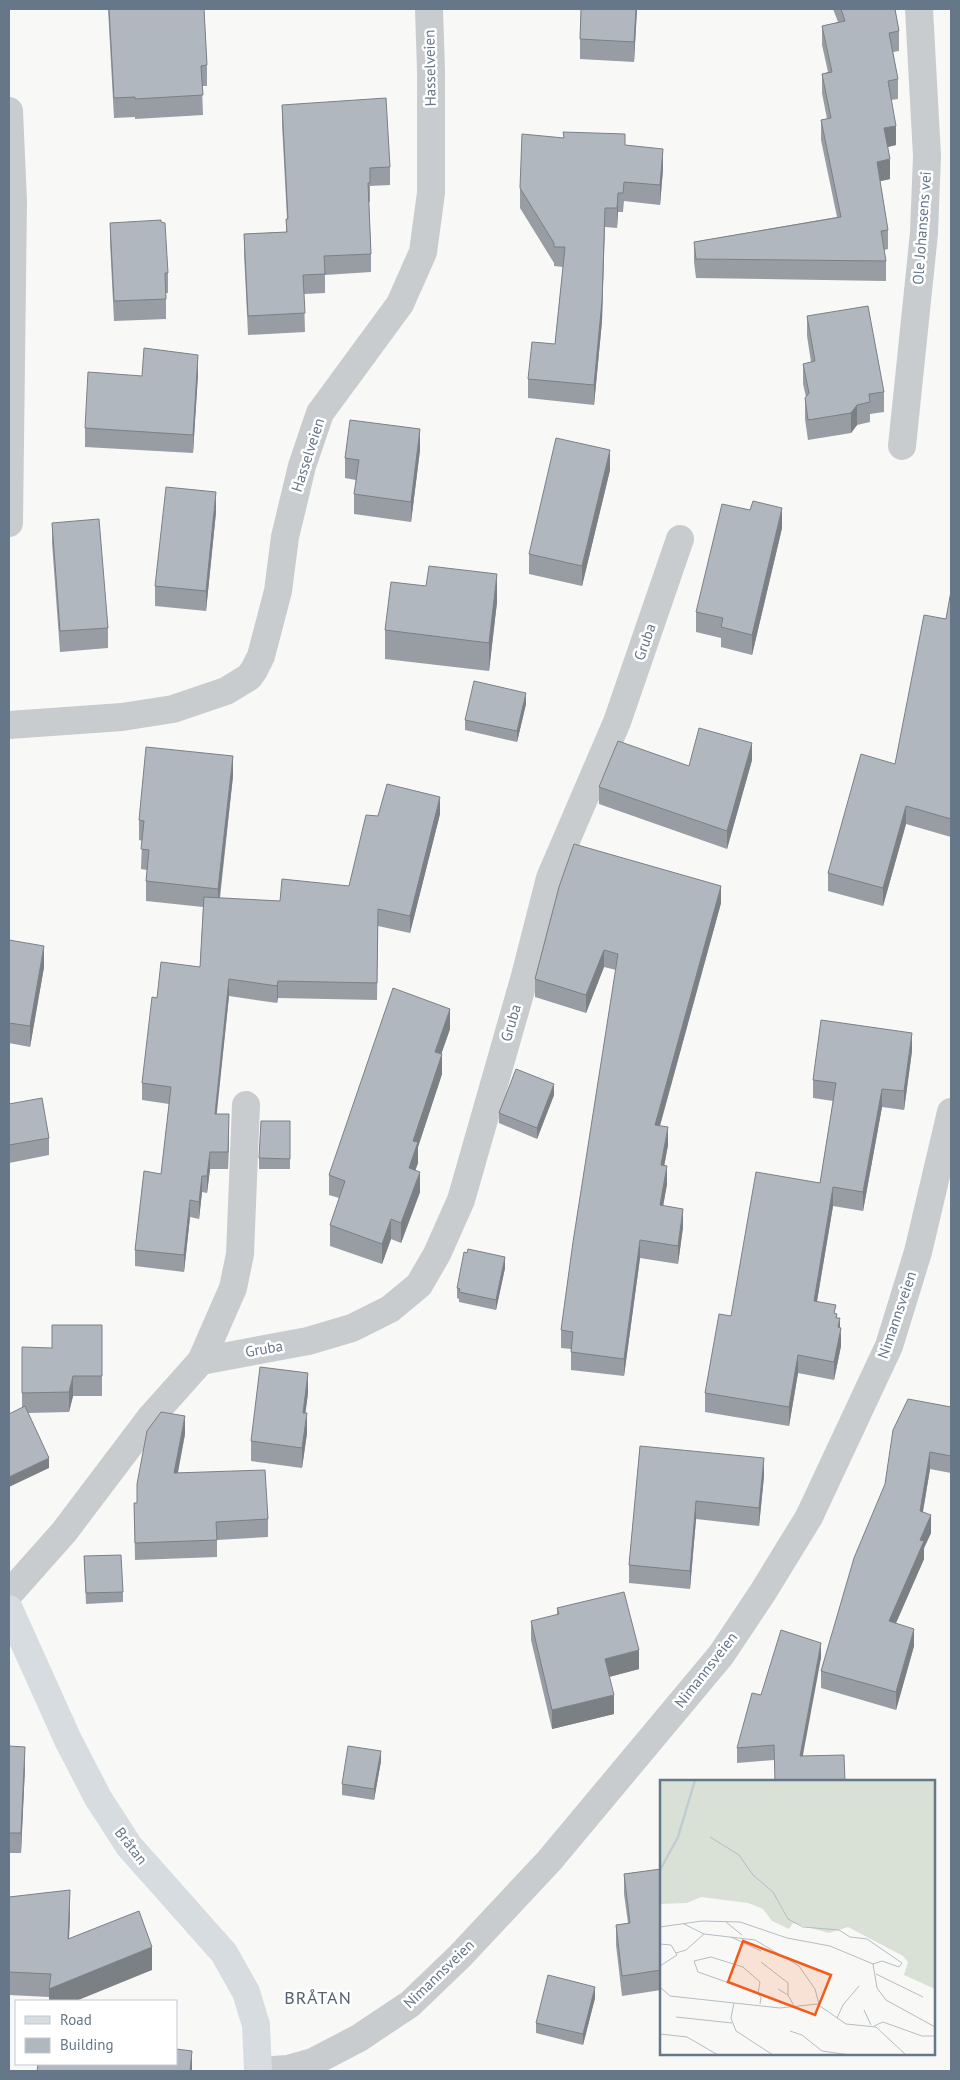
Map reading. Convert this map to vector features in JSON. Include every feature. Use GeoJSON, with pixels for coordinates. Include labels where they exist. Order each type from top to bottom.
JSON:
{"type":"FeatureCollection","features":[{"type":"Feature","properties":{"kind":"main road","name":"Bråtan"},"geometry":{"type":"LineString","coordinates":[[9,1609],[68,1740],[98,1798],[129,1846],[224,1952],[246,1992],[256,2025],[258,2071]]}},
{"type":"Feature","properties":{"kind":"street","name":"Hasselveien"},"geometry":{"type":"LineString","coordinates":[[9,725],[122,717],[173,709],[226,690],[249,678],[254,670],[261,656],[278,591],[285,537],[302,466],[320,413],[400,304],[423,252],[431,193],[429,9]]}},
{"type":"Feature","properties":{"kind":"street","name":"Ole Johansens vei"},"geometry":{"type":"LineString","coordinates":[[902,446],[924,233],[928,156],[919,9]]}},
{"type":"Feature","properties":{"kind":"street"},"geometry":{"type":"LineString","coordinates":[[9,111],[12,211],[9,523]]}},
{"type":"Feature","properties":{"kind":"street","name":"Gruba"},"geometry":{"type":"LineString","coordinates":[[201,1361],[308,1341],[352,1328],[390,1309],[419,1285],[437,1254],[461,1200],[525,976],[550,878],[617,722],[680,539]]}},
{"type":"Feature","properties":{"kind":"street"},"geometry":{"type":"LineString","coordinates":[[9,1594],[64,1532],[151,1417],[201,1361],[233,1288],[240,1254],[246,1105]]}},
{"type":"Feature","properties":{"kind":"street","name":"Nimannsveien"},"geometry":{"type":"LineString","coordinates":[[258,2071],[288,2069],[313,2062],[359,2038],[410,2004],[460,1956],[549,1861],[721,1655],[763,1592],[809,1517],[889,1346],[918,1252],[951,1112]]}},
{"type":"Feature","properties":{"kind":"building"},"geometry":{"type":"Polygon","coordinates":[[[109,9],[204,9],[207,65],[201,66],[203,95],[135,99],[135,97],[114,98],[109,9]]]}},
{"type":"Feature","properties":{"kind":"building"},"geometry":{"type":"Polygon","coordinates":[[[581,9],[636,9],[634,42],[580,39],[581,9]]]}},
{"type":"Feature","properties":{"kind":"building"},"geometry":{"type":"Polygon","coordinates":[[[841,9],[895,9],[899,31],[889,33],[898,79],[888,81],[896,126],[884,128],[890,159],[877,162],[888,230],[881,231],[886,261],[696,259],[694,242],[841,217],[821,120],[831,118],[822,74],[832,72],[822,26],[845,21],[841,9]]]}},
{"type":"Feature","properties":{"kind":"building"},"geometry":{"type":"Polygon","coordinates":[[[386,98],[390,167],[370,168],[370,183],[368,183],[371,254],[324,256],[325,274],[303,275],[305,313],[248,316],[244,234],[287,232],[286,219],[288,219],[282,105],[386,98]]]}},
{"type":"Feature","properties":{"kind":"building"},"geometry":{"type":"Polygon","coordinates":[[[563,132],[625,134],[625,145],[663,149],[660,185],[624,182],[623,193],[618,193],[617,208],[605,208],[602,301],[594,385],[528,379],[532,342],[555,344],[565,247],[554,247],[554,243],[520,188],[522,134],[564,138],[563,132]]]}},
{"type":"Feature","properties":{"kind":"building"},"geometry":{"type":"Polygon","coordinates":[[[161,220],[161,222],[165,223],[168,273],[165,273],[166,299],[114,301],[110,223],[161,220]]]}},
{"type":"Feature","properties":{"kind":"building"},"geometry":{"type":"Polygon","coordinates":[[[868,306],[884,392],[869,394],[870,402],[857,405],[851,413],[808,420],[805,398],[809,393],[803,364],[815,361],[807,316],[868,306]]]}},
{"type":"Feature","properties":{"kind":"building"},"geometry":{"type":"Polygon","coordinates":[[[144,348],[198,355],[193,435],[85,428],[88,372],[142,376],[144,348]]]}},
{"type":"Feature","properties":{"kind":"building"},"geometry":{"type":"Polygon","coordinates":[[[350,420],[420,429],[411,502],[354,494],[359,460],[345,458],[350,420]]]}},
{"type":"Feature","properties":{"kind":"building"},"geometry":{"type":"Polygon","coordinates":[[[556,438],[610,450],[582,566],[529,554],[556,438]]]}},
{"type":"Feature","properties":{"kind":"building"},"geometry":{"type":"Polygon","coordinates":[[[166,487],[216,492],[206,591],[155,586],[166,487]]]}},
{"type":"Feature","properties":{"kind":"building"},"geometry":{"type":"Polygon","coordinates":[[[753,501],[782,508],[752,635],[721,627],[723,618],[696,612],[722,504],[750,510],[753,501]]]}},
{"type":"Feature","properties":{"kind":"building"},"geometry":{"type":"Polygon","coordinates":[[[99,519],[108,628],[60,631],[52,523],[99,519]]]}},
{"type":"Feature","properties":{"kind":"building"},"geometry":{"type":"Polygon","coordinates":[[[429,566],[497,574],[489,643],[385,630],[391,582],[426,586],[429,566]]]}},
{"type":"Feature","properties":{"kind":"building"},"geometry":{"type":"Polygon","coordinates":[[[951,591],[951,819],[906,806],[883,888],[828,873],[861,754],[895,764],[924,615],[946,619],[951,591]]]}},
{"type":"Feature","properties":{"kind":"building"},"geometry":{"type":"Polygon","coordinates":[[[474,681],[526,693],[517,731],[465,720],[474,681]]]}},
{"type":"Feature","properties":{"kind":"building"},"geometry":{"type":"Polygon","coordinates":[[[699,728],[752,743],[727,831],[599,787],[618,741],[689,766],[699,728]]]}},
{"type":"Feature","properties":{"kind":"building"},"geometry":{"type":"Polygon","coordinates":[[[146,747],[233,756],[218,889],[146,881],[149,850],[141,849],[144,821],[139,820],[146,747]]]}},
{"type":"Feature","properties":{"kind":"building"},"geometry":{"type":"Polygon","coordinates":[[[387,784],[440,797],[410,916],[378,909],[377,983],[278,981],[277,986],[229,979],[215,1114],[229,1114],[228,1152],[210,1152],[207,1176],[202,1176],[199,1202],[190,1200],[184,1255],[135,1250],[144,1171],[161,1174],[171,1087],[142,1083],[152,997],[157,998],[161,962],[200,967],[204,897],[280,901],[282,879],[349,886],[366,815],[378,816],[387,784]]]}},
{"type":"Feature","properties":{"kind":"building"},"geometry":{"type":"Polygon","coordinates":[[[574,844],[721,886],[655,1125],[668,1127],[661,1165],[667,1166],[660,1205],[683,1209],[678,1246],[640,1240],[624,1359],[571,1352],[573,1332],[561,1330],[618,954],[604,950],[586,995],[535,979],[559,887],[574,844]]]}},
{"type":"Feature","properties":{"kind":"building"},"geometry":{"type":"Polygon","coordinates":[[[9,940],[44,946],[30,1026],[9,1023],[9,940]]]}},
{"type":"Feature","properties":{"kind":"building"},"geometry":{"type":"Polygon","coordinates":[[[393,988],[450,1009],[435,1052],[442,1054],[413,1141],[418,1142],[409,1168],[420,1172],[401,1223],[391,1219],[382,1244],[330,1225],[345,1181],[329,1175],[393,988]]]}},
{"type":"Feature","properties":{"kind":"building"},"geometry":{"type":"Polygon","coordinates":[[[821,1020],[912,1033],[904,1091],[882,1089],[863,1192],[833,1187],[814,1301],[836,1305],[834,1313],[837,1314],[836,1318],[840,1318],[838,1327],[841,1328],[834,1362],[798,1355],[789,1407],[705,1393],[719,1314],[731,1316],[756,1172],[820,1183],[836,1083],[813,1080],[821,1020]]]}},
{"type":"Feature","properties":{"kind":"building"},"geometry":{"type":"Polygon","coordinates":[[[516,1069],[554,1084],[537,1128],[499,1113],[516,1069]]]}},
{"type":"Feature","properties":{"kind":"building"},"geometry":{"type":"Polygon","coordinates":[[[42,1098],[49,1138],[9,1145],[9,1104],[42,1098]]]}},
{"type":"Feature","properties":{"kind":"building"},"geometry":{"type":"Polygon","coordinates":[[[261,1121],[290,1121],[290,1159],[259,1158],[261,1121]]]}},
{"type":"Feature","properties":{"kind":"building"},"geometry":{"type":"Polygon","coordinates":[[[468,1249],[505,1257],[496,1300],[459,1292],[460,1289],[457,1288],[464,1252],[467,1253],[468,1249]]]}},
{"type":"Feature","properties":{"kind":"building"},"geometry":{"type":"Polygon","coordinates":[[[52,1325],[102,1325],[102,1376],[73,1376],[69,1392],[22,1393],[22,1347],[52,1348],[52,1325]]]}},
{"type":"Feature","properties":{"kind":"building"},"geometry":{"type":"Polygon","coordinates":[[[260,1367],[308,1373],[303,1413],[307,1413],[302,1448],[251,1441],[260,1367]]]}},
{"type":"Feature","properties":{"kind":"building"},"geometry":{"type":"Polygon","coordinates":[[[908,1399],[951,1407],[951,1456],[930,1452],[920,1511],[931,1515],[920,1540],[924,1541],[889,1621],[914,1629],[896,1692],[821,1671],[854,1558],[885,1484],[893,1430],[908,1399]]]}},
{"type":"Feature","properties":{"kind":"building"},"geometry":{"type":"Polygon","coordinates":[[[25,1406],[49,1458],[9,1477],[9,1414],[25,1406]]]}},
{"type":"Feature","properties":{"kind":"building"},"geometry":{"type":"Polygon","coordinates":[[[161,1412],[185,1416],[174,1473],[265,1470],[268,1519],[216,1522],[217,1540],[135,1543],[134,1503],[137,1503],[137,1484],[147,1431],[161,1412]]]}},
{"type":"Feature","properties":{"kind":"building"},"geometry":{"type":"Polygon","coordinates":[[[640,1446],[764,1458],[759,1508],[696,1501],[690,1571],[629,1565],[640,1446]]]}},
{"type":"Feature","properties":{"kind":"building"},"geometry":{"type":"Polygon","coordinates":[[[121,1555],[123,1592],[86,1593],[84,1556],[121,1555]]]}},
{"type":"Feature","properties":{"kind":"building"},"geometry":{"type":"Polygon","coordinates":[[[624,1592],[639,1650],[605,1659],[614,1695],[552,1710],[531,1621],[559,1614],[557,1608],[624,1592]]]}},
{"type":"Feature","properties":{"kind":"building"},"geometry":{"type":"Polygon","coordinates":[[[781,1630],[821,1643],[800,1756],[844,1755],[845,1780],[775,1780],[774,1745],[737,1748],[752,1693],[761,1695],[781,1630]]]}},
{"type":"Feature","properties":{"kind":"building"},"geometry":{"type":"Polygon","coordinates":[[[9,1746],[25,1747],[21,1833],[9,1833],[9,1746]]]}},
{"type":"Feature","properties":{"kind":"building"},"geometry":{"type":"Polygon","coordinates":[[[348,1746],[381,1751],[374,1789],[342,1784],[348,1746]]]}},
{"type":"Feature","properties":{"kind":"building"},"geometry":{"type":"Polygon","coordinates":[[[660,1869],[660,1970],[622,1976],[616,1925],[630,1923],[624,1874],[660,1869]]]}},
{"type":"Feature","properties":{"kind":"building"},"geometry":{"type":"Polygon","coordinates":[[[70,1890],[68,1939],[139,1911],[152,1947],[49,1989],[51,1974],[9,1972],[9,1897],[70,1890]]]}},
{"type":"Feature","properties":{"kind":"building"},"geometry":{"type":"Polygon","coordinates":[[[548,1975],[595,1987],[583,2034],[536,2023],[548,1975]]]}},
{"type":"Feature","properties":{"kind":"building"},"geometry":{"type":"Polygon","coordinates":[[[178,2049],[192,2051],[190,2071],[37,2071],[38,2065],[178,2065],[178,2049]]]}},
{"type":"Feature","properties":{"kind":"district","name":"BRÅTAN"},"geometry":{"type":"Point","coordinates":[318,1998]}}]}
